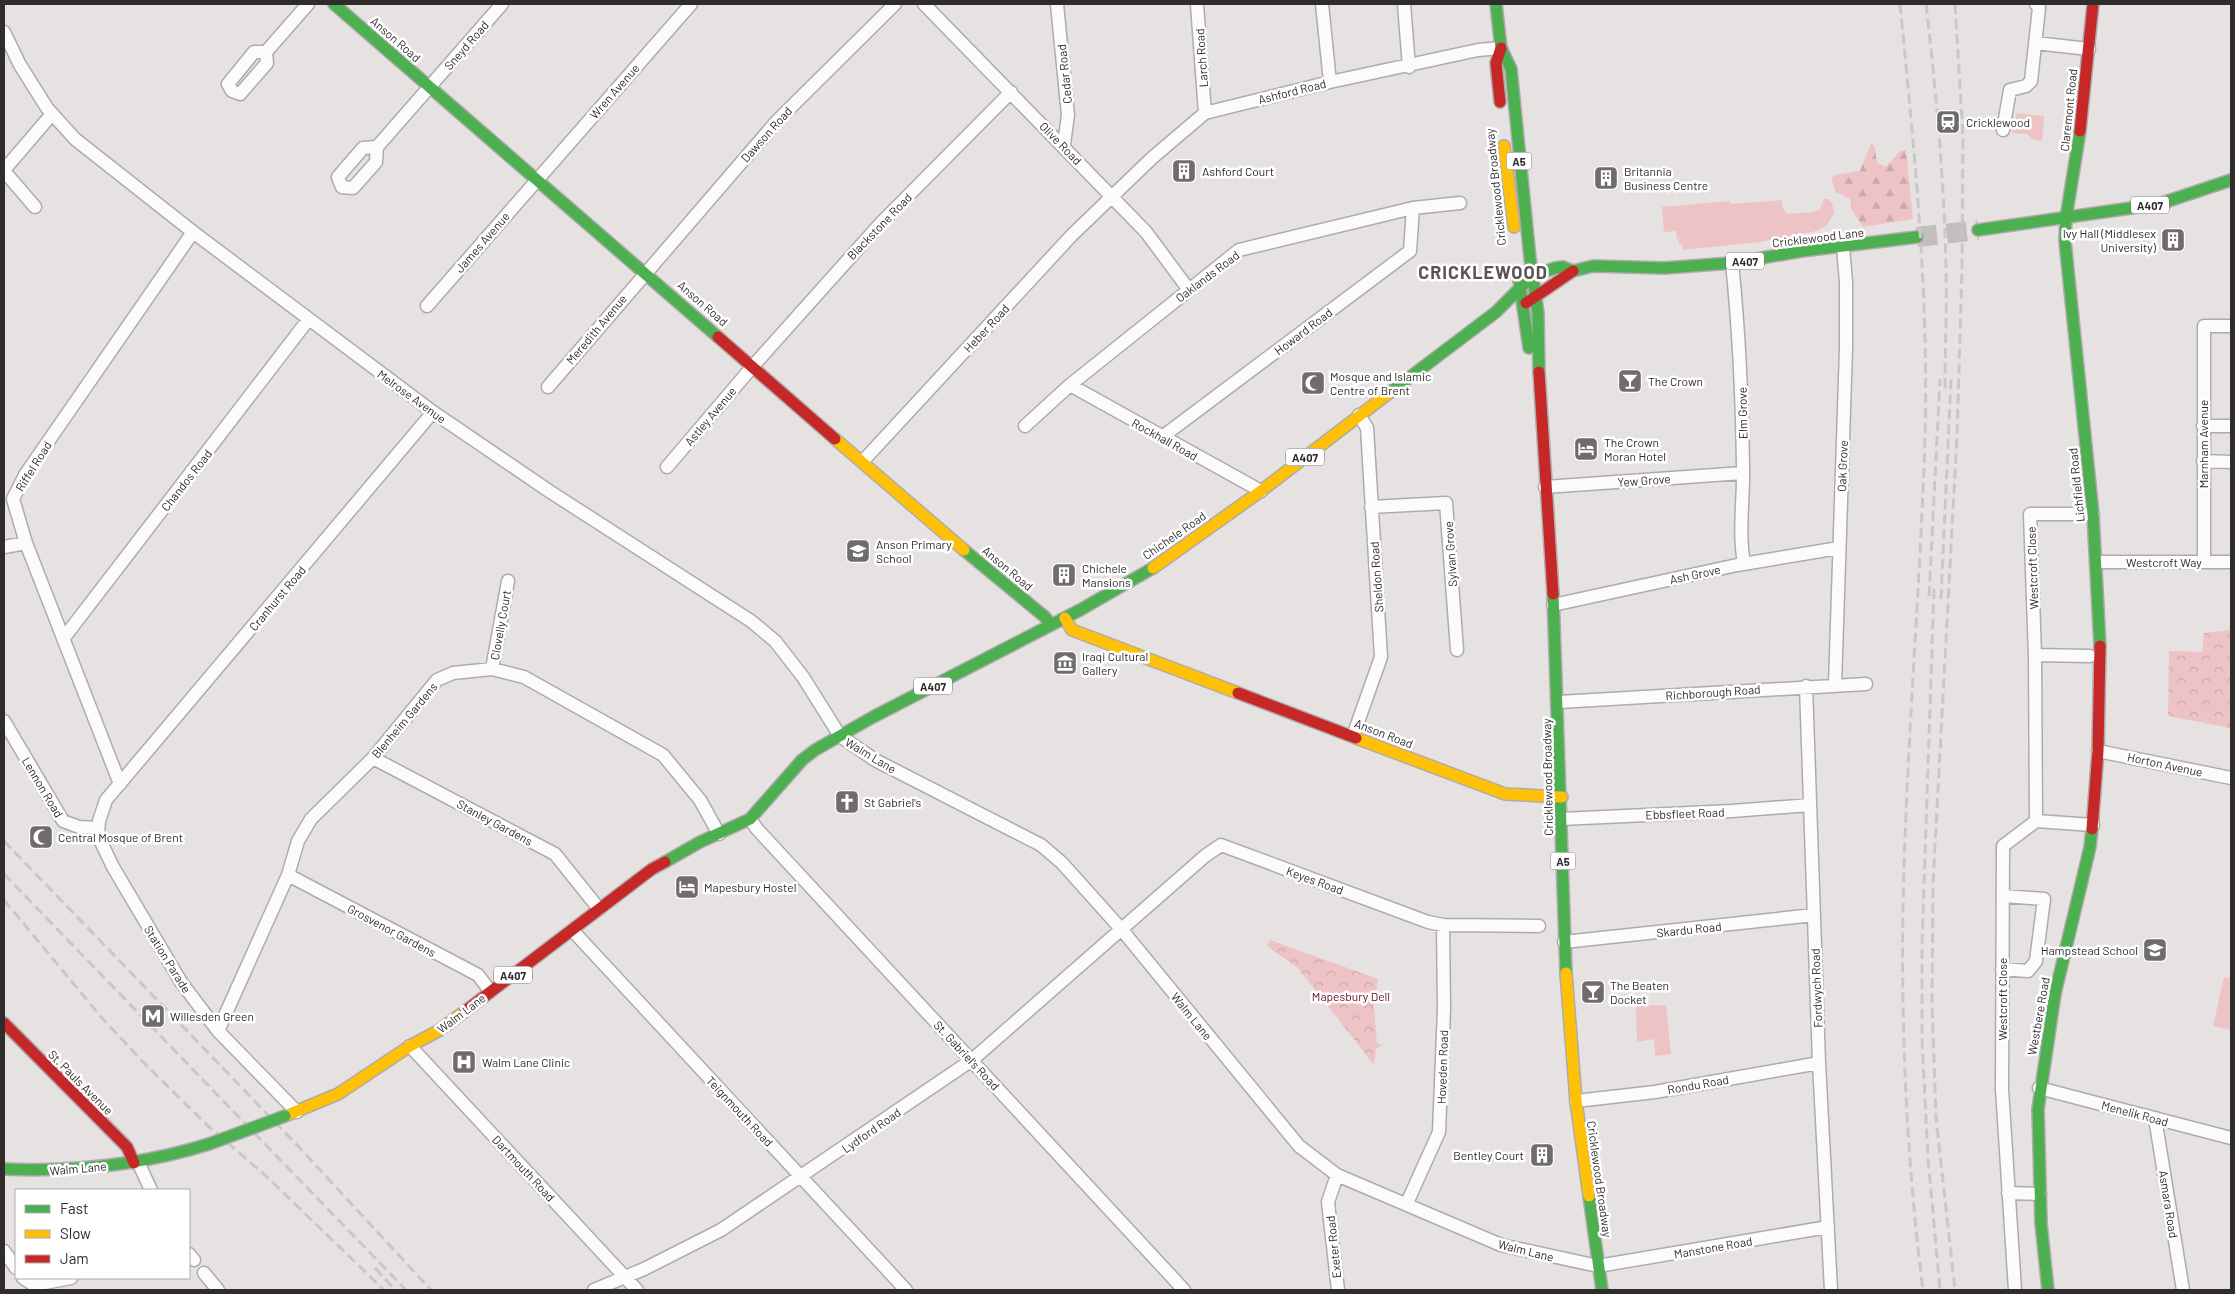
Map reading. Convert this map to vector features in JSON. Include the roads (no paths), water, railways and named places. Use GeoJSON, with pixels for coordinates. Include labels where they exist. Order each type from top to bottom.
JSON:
{"type":"FeatureCollection","features":[{"type":"Feature","properties":{"kind":"main road","name":"Anson Road"},"geometry":{"type":"LineString","coordinates":[[334,4],[1044,617],[1051,626]]}},
{"type":"Feature","properties":{"kind":"main road","name":"Cricklewood Broadway"},"geometry":{"type":"LineString","coordinates":[[1496,4],[1501,48],[1511,69],[1539,335],[1538,382],[1559,702],[1564,942],[1576,1101],[1602,1290]]}},
{"type":"Feature","properties":{"kind":"main road","name":"Claremont Road"},"geometry":{"type":"LineString","coordinates":[[2066,218],[2079,144],[2093,4]]}},
{"type":"Feature","properties":{"kind":"main road","name":"Cricklewood Broadway"},"geometry":{"type":"LineString","coordinates":[[1501,48],[1496,63],[1501,112]]}},
{"type":"Feature","properties":{"kind":"main road","name":"Cricklewood Broadway"},"geometry":{"type":"LineString","coordinates":[[1504,139],[1515,239]]}},
{"type":"Feature","properties":{"kind":"main road","name":"A407"},"geometry":{"type":"LineString","coordinates":[[1978,230],[2159,204],[2231,180]]}},
{"type":"Feature","properties":{"kind":"main road","name":"Lichfield Road"},"geometry":{"type":"LineString","coordinates":[[2066,218],[2065,241],[2093,514],[2096,562],[2100,656],[2098,750]]}},
{"type":"Feature","properties":{"kind":"main road","name":"Cricklewood Lane"},"geometry":{"type":"LineString","coordinates":[[1535,294],[1564,280],[1573,271],[1593,266],[1664,268],[1732,263],[1802,251],[1917,237]]}},
{"type":"Feature","properties":{"kind":"main road","name":"Cricklewood Broadway"},"geometry":{"type":"LineString","coordinates":[[1518,265],[1525,331],[1538,382]]}},
{"type":"Feature","properties":{"kind":"main road","name":"Cricklewood Lane"},"geometry":{"type":"LineString","coordinates":[[1532,276],[1563,267],[1573,271]]}},
{"type":"Feature","properties":{"kind":"main road","name":"A407"},"geometry":{"type":"LineString","coordinates":[[1520,289],[1532,276]]}},
{"type":"Feature","properties":{"kind":"main road","name":"Chichele Road"},"geometry":{"type":"LineString","coordinates":[[840,736],[1051,626],[1158,565],[1261,491],[1496,312],[1500,306],[1520,289]]}},
{"type":"Feature","properties":{"kind":"main road","name":"A407"},"geometry":{"type":"LineString","coordinates":[[1522,306],[1535,294]]}},
{"type":"Feature","properties":{"kind":"main road","name":"Chichele Road"},"geometry":{"type":"LineString","coordinates":[[1496,312],[1505,314],[1522,306]]}},
{"type":"Feature","properties":{"kind":"main road","name":"Anson Road"},"geometry":{"type":"LineString","coordinates":[[1065,618],[1072,630],[1511,795],[1562,797]]}},
{"type":"Feature","properties":{"kind":"main road","name":"Walm Lane"},"geometry":{"type":"LineString","coordinates":[[4,1169],[46,1171],[136,1163],[209,1144],[291,1114],[338,1094],[410,1046],[438,1031],[573,931],[598,909],[652,869],[750,819],[802,760],[815,750],[840,736]]}},
{"type":"Feature","properties":{"kind":"main road","name":"Westbere Road"},"geometry":{"type":"LineString","coordinates":[[2048,1290],[2040,1194],[2039,1088],[2055,994],[2090,847],[2098,750]]}},
{"type":"Feature","properties":{"kind":"main road","name":"St. Pauls Avenue"},"geometry":{"type":"LineString","coordinates":[[6,1031],[127,1147],[136,1163]]}},
{"type":"Feature","properties":{"kind":"street"},"geometry":{"type":"LineString","coordinates":[[266,52],[308,4]]}},
{"type":"Feature","properties":{"kind":"street","name":"Sneyd Road"},"geometry":{"type":"LineString","coordinates":[[377,147],[502,4]]}},
{"type":"Feature","properties":{"kind":"street","name":"Wren Avenue"},"geometry":{"type":"LineString","coordinates":[[537,179],[691,4]]}},
{"type":"Feature","properties":{"kind":"street","name":"Dawson Road"},"geometry":{"type":"LineString","coordinates":[[645,272],[777,121],[895,4]]}},
{"type":"Feature","properties":{"kind":"street","name":"Olive Road"},"geometry":{"type":"LineString","coordinates":[[924,4],[1064,144],[1146,232],[1189,290]]}},
{"type":"Feature","properties":{"kind":"street","name":"Cedar Road"},"geometry":{"type":"LineString","coordinates":[[1057,4],[1068,115],[1064,144]]}},
{"type":"Feature","properties":{"kind":"street","name":"Larch Road"},"geometry":{"type":"LineString","coordinates":[[1197,4],[1205,113]]}},
{"type":"Feature","properties":{"kind":"street"},"geometry":{"type":"LineString","coordinates":[[1322,4],[1330,82]]}},
{"type":"Feature","properties":{"kind":"street"},"geometry":{"type":"LineString","coordinates":[[1404,4],[1409,66]]}},
{"type":"Feature","properties":{"kind":"street"},"geometry":{"type":"LineString","coordinates":[[2003,130],[2010,90],[2026,86],[2031,81],[2039,8],[2036,4]]}},
{"type":"Feature","properties":{"kind":"street","name":"Melrose Avenue"},"geometry":{"type":"LineString","coordinates":[[4,32],[20,65],[52,114],[75,138],[192,232],[434,412],[549,491],[751,621],[775,641],[803,677],[840,736]]}},
{"type":"Feature","properties":{"kind":"street"},"geometry":{"type":"LineString","coordinates":[[2035,43],[2089,49]]}},
{"type":"Feature","properties":{"kind":"street","name":"Ashford Road"},"geometry":{"type":"LineString","coordinates":[[1113,197],[1152,158],[1205,113],[1330,82],[1478,50],[1501,48]]}},
{"type":"Feature","properties":{"kind":"street","name":"Blackstone Road"},"geometry":{"type":"LineString","coordinates":[[753,366],[881,223],[1011,92]]}},
{"type":"Feature","properties":{"kind":"street"},"geometry":{"type":"LineString","coordinates":[[35,206],[4,171],[52,114]]}},
{"type":"Feature","properties":{"kind":"street","name":"James Avenue"},"geometry":{"type":"LineString","coordinates":[[428,306],[537,179]]}},
{"type":"Feature","properties":{"kind":"street","name":"Heber Road"},"geometry":{"type":"LineString","coordinates":[[863,461],[1072,235],[1113,197]]}},
{"type":"Feature","properties":{"kind":"street","name":"Oaklands Road"},"geometry":{"type":"LineString","coordinates":[[1025,426],[1070,385],[1239,250],[1413,208],[1460,203]]}},
{"type":"Feature","properties":{"kind":"street","name":"Howard Road"},"geometry":{"type":"LineString","coordinates":[[1162,437],[1410,251],[1413,208]]}},
{"type":"Feature","properties":{"kind":"street","name":"Riffel Road"},"geometry":{"type":"LineString","coordinates":[[120,784],[26,543],[13,499],[17,486],[192,232]]}},
{"type":"Feature","properties":{"kind":"street","name":"Oak Grove"},"geometry":{"type":"LineString","coordinates":[[1835,685],[1846,348],[1846,267],[1843,247]]}},
{"type":"Feature","properties":{"kind":"street","name":"Elm Grove"},"geometry":{"type":"LineString","coordinates":[[1732,263],[1742,380],[1743,473],[1741,545],[1744,563]]}},
{"type":"Feature","properties":{"kind":"street","name":"Meredith Avenue"},"geometry":{"type":"LineString","coordinates":[[548,386],[645,272]]}},
{"type":"Feature","properties":{"kind":"street","name":"Chandos Road"},"geometry":{"type":"LineString","coordinates":[[64,639],[308,320]]}},
{"type":"Feature","properties":{"kind":"street","name":"Marnham Avenue"},"geometry":{"type":"LineString","coordinates":[[2204,562],[2204,326],[2231,326]]}},
{"type":"Feature","properties":{"kind":"street","name":"Astley Avenue"},"geometry":{"type":"LineString","coordinates":[[667,467],[753,366]]}},
{"type":"Feature","properties":{"kind":"street","name":"Rockhall Road"},"geometry":{"type":"LineString","coordinates":[[1070,385],[1261,491]]}},
{"type":"Feature","properties":{"kind":"street","name":"Cranhurst Road"},"geometry":{"type":"LineString","coordinates":[[120,784],[434,412]]}},
{"type":"Feature","properties":{"kind":"street","name":"Sheldon Road"},"geometry":{"type":"LineString","coordinates":[[1353,736],[1381,657],[1367,428],[1359,415]]}},
{"type":"Feature","properties":{"kind":"street"},"geometry":{"type":"LineString","coordinates":[[2204,426],[2231,426]]}},
{"type":"Feature","properties":{"kind":"street"},"geometry":{"type":"LineString","coordinates":[[2203,461],[2231,462]]}},
{"type":"Feature","properties":{"kind":"street","name":"Yew Grove"},"geometry":{"type":"LineString","coordinates":[[1545,487],[1743,473]]}},
{"type":"Feature","properties":{"kind":"street","name":"Sylvan Grove"},"geometry":{"type":"LineString","coordinates":[[1371,507],[1446,503],[1457,650]]}},
{"type":"Feature","properties":{"kind":"street","name":"Westcroft Close"},"geometry":{"type":"LineString","coordinates":[[2015,1290],[2002,1089],[2003,846],[2036,821],[2035,655],[2030,514],[2093,514]]}},
{"type":"Feature","properties":{"kind":"street"},"geometry":{"type":"LineString","coordinates":[[4,547],[26,543]]}},
{"type":"Feature","properties":{"kind":"street","name":"Ash Grove"},"geometry":{"type":"LineString","coordinates":[[1553,605],[1744,563],[1839,548]]}},
{"type":"Feature","properties":{"kind":"street","name":"Westcroft Way"},"geometry":{"type":"LineString","coordinates":[[2096,562],[2231,562]]}},
{"type":"Feature","properties":{"kind":"street","name":"Clovelly Court"},"geometry":{"type":"LineString","coordinates":[[492,669],[508,580]]}},
{"type":"Feature","properties":{"kind":"street"},"geometry":{"type":"LineString","coordinates":[[2035,655],[2090,656]]}},
{"type":"Feature","properties":{"kind":"street","name":"Blenheim Gardens"},"geometry":{"type":"LineString","coordinates":[[218,1031],[288,875],[298,841],[311,819],[373,758],[437,680],[453,673],[492,669],[524,677],[663,754],[700,800],[719,834]]}},
{"type":"Feature","properties":{"kind":"street","name":"Richborough Road"},"geometry":{"type":"LineString","coordinates":[[1559,702],[1806,686],[1866,684]]}},
{"type":"Feature","properties":{"kind":"street","name":"Fordwych Road"},"geometry":{"type":"LineString","coordinates":[[1806,686],[1819,1063],[1831,1290]]}},
{"type":"Feature","properties":{"kind":"street","name":"Lennon Road"},"geometry":{"type":"LineString","coordinates":[[4,721],[63,821],[79,828],[98,828]]}},
{"type":"Feature","properties":{"kind":"street","name":"Walm Lane"},"geometry":{"type":"LineString","coordinates":[[840,736],[875,760],[1041,845],[1062,863],[1122,930],[1299,1146],[1337,1174],[1501,1245],[1598,1266]]}},
{"type":"Feature","properties":{"kind":"street","name":"Horton Avenue"},"geometry":{"type":"LineString","coordinates":[[2098,750],[2231,778]]}},
{"type":"Feature","properties":{"kind":"street","name":"Stanley Gardens"},"geometry":{"type":"LineString","coordinates":[[373,758],[555,854],[598,909]]}},
{"type":"Feature","properties":{"kind":"street"},"geometry":{"type":"LineString","coordinates":[[98,828],[103,805],[120,784]]}},
{"type":"Feature","properties":{"kind":"street","name":"Ebbsfleet Road"},"geometry":{"type":"LineString","coordinates":[[1561,819],[1732,811],[1810,805]]}},
{"type":"Feature","properties":{"kind":"street","name":"St. Gabriel's Road"},"geometry":{"type":"LineString","coordinates":[[750,819],[757,829],[1184,1290]]}},
{"type":"Feature","properties":{"kind":"street"},"geometry":{"type":"LineString","coordinates":[[2036,821],[2093,825]]}},
{"type":"Feature","properties":{"kind":"street","name":"Station Parade"},"geometry":{"type":"LineString","coordinates":[[98,828],[101,842],[112,867],[181,982],[218,1031],[291,1114]]}},
{"type":"Feature","properties":{"kind":"street","name":"Keyes Road"},"geometry":{"type":"LineString","coordinates":[[1122,930],[1204,856],[1221,845],[1428,922],[1443,925],[1539,926]]}},
{"type":"Feature","properties":{"kind":"street","name":"Grosvenor Gardens"},"geometry":{"type":"LineString","coordinates":[[288,875],[478,975],[490,991]]}},
{"type":"Feature","properties":{"kind":"street"},"geometry":{"type":"LineString","coordinates":[[2002,969],[2028,970],[2036,961],[2044,899],[2003,896]]}},
{"type":"Feature","properties":{"kind":"street","name":"Skardu Road"},"geometry":{"type":"LineString","coordinates":[[1564,942],[1814,915]]}},
{"type":"Feature","properties":{"kind":"street","name":"Hoveden Road"},"geometry":{"type":"LineString","coordinates":[[1407,1203],[1439,1132],[1444,1009],[1443,925]]}},
{"type":"Feature","properties":{"kind":"street","name":"Lydford Road"},"geometry":{"type":"LineString","coordinates":[[594,1290],[644,1269],[721,1230],[801,1178],[972,1060],[1122,930]]}},
{"type":"Feature","properties":{"kind":"street","name":"Teignmouth Road"},"geometry":{"type":"LineString","coordinates":[[573,931],[906,1290]]}},
{"type":"Feature","properties":{"kind":"street","name":"Dartmouth Road"},"geometry":{"type":"LineString","coordinates":[[410,1046],[637,1290]]}},
{"type":"Feature","properties":{"kind":"street","name":"Rondu Road"},"geometry":{"type":"LineString","coordinates":[[1576,1101],[1655,1092],[1819,1063]]}},
{"type":"Feature","properties":{"kind":"street","name":"Menelik Road"},"geometry":{"type":"LineString","coordinates":[[2039,1088],[2231,1138]]}},
{"type":"Feature","properties":{"kind":"street","name":"Asmara Road"},"geometry":{"type":"LineString","coordinates":[[2154,1118],[2182,1290]]}},
{"type":"Feature","properties":{"kind":"street"},"geometry":{"type":"LineString","coordinates":[[136,1163],[150,1189]]}},
{"type":"Feature","properties":{"kind":"street","name":"Exeter Road"},"geometry":{"type":"LineString","coordinates":[[1337,1174],[1328,1202],[1338,1290]]}},
{"type":"Feature","properties":{"kind":"street"},"geometry":{"type":"LineString","coordinates":[[2008,1193],[2040,1194]]}},
{"type":"Feature","properties":{"kind":"street","name":"Manstone Road"},"geometry":{"type":"LineString","coordinates":[[1598,1266],[1828,1227]]}},
{"type":"Feature","properties":{"kind":"street"},"geometry":{"type":"LineString","coordinates":[[4,1251],[15,1267]]}},
{"type":"Feature","properties":{"kind":"street"},"geometry":{"type":"LineString","coordinates":[[204,1273],[218,1290]]}},
{"type":"Feature","properties":{"kind":"street"},"geometry":{"type":"LineString","coordinates":[[25,1279],[34,1285],[66,1279]]}},
{"type":"Feature","properties":{"kind":"tunnel"},"geometry":{"type":"LineString","coordinates":[[1917,237],[1978,230]]}},
{"type":"Feature","properties":{"kind":"railway"},"geometry":{"type":"LineString","coordinates":[[1900,4],[1923,274],[1926,382],[1920,555],[1907,791],[1903,909],[1906,1100],[1917,1243],[1923,1290]]}},
{"type":"Feature","properties":{"kind":"railway"},"geometry":{"type":"LineString","coordinates":[[1926,4],[1936,102],[1945,234],[1945,389]]}},
{"type":"Feature","properties":{"kind":"railway"},"geometry":{"type":"LineString","coordinates":[[1955,4],[1963,136],[1962,268],[1957,436],[1933,883],[1932,1004],[1936,1118],[1955,1290]]}},
{"type":"Feature","properties":{"kind":"railway"},"geometry":{"type":"LineString","coordinates":[[1929,596],[1940,379]]}},
{"type":"Feature","properties":{"kind":"railway"},"geometry":{"type":"LineString","coordinates":[[1941,599],[1951,379]]}},
{"type":"Feature","properties":{"kind":"railway"},"geometry":{"type":"LineString","coordinates":[[1934,589],[1922,945],[1922,1039],[1928,1158],[1940,1290]]}},
{"type":"Feature","properties":{"kind":"railway"},"geometry":{"type":"LineString","coordinates":[[4,841],[297,1145],[431,1290]]}},
{"type":"Feature","properties":{"kind":"railway"},"geometry":{"type":"LineString","coordinates":[[4,874],[406,1290]]}},
{"type":"Feature","properties":{"kind":"railway"},"geometry":{"type":"LineString","coordinates":[[4,900],[102,1018],[146,1065],[208,1126],[265,1175],[384,1290]]}},
{"type":"Feature","properties":{"kind":"railway"},"geometry":{"type":"LineString","coordinates":[[375,1268],[395,1290]]}},
{"type":"Feature","properties":{"kind":"place","name":"Cricklewood"},"geometry":{"type":"Point","coordinates":[1948,122]}},
{"type":"Feature","properties":{"kind":"place","name":"Ashford Court"},"geometry":{"type":"Point","coordinates":[1184,171]}},
{"type":"Feature","properties":{"kind":"place","name":"Britannia Business Centre"},"geometry":{"type":"Point","coordinates":[1606,178]}},
{"type":"Feature","properties":{"kind":"place","name":"Ivy Hall (Middlesex University)"},"geometry":{"type":"Point","coordinates":[2173,240]}},
{"type":"Feature","properties":{"kind":"place","name":"The Crown"},"geometry":{"type":"Point","coordinates":[1630,381]}},
{"type":"Feature","properties":{"kind":"place","name":"Mosque and Islamic Centre of Brent"},"geometry":{"type":"Point","coordinates":[1313,383]}},
{"type":"Feature","properties":{"kind":"place","name":"The Crown Moran Hotel"},"geometry":{"type":"Point","coordinates":[1586,449]}},
{"type":"Feature","properties":{"kind":"place","name":"Anson Primary School"},"geometry":{"type":"Point","coordinates":[858,551]}},
{"type":"Feature","properties":{"kind":"place","name":"Chichele Mansions"},"geometry":{"type":"Point","coordinates":[1064,575]}},
{"type":"Feature","properties":{"kind":"place","name":"Iraqi Cultural Gallery"},"geometry":{"type":"Point","coordinates":[1065,663]}},
{"type":"Feature","properties":{"kind":"place","name":"St Gabriel's"},"geometry":{"type":"Point","coordinates":[847,802]}},
{"type":"Feature","properties":{"kind":"place","name":"Central Mosque of Brent"},"geometry":{"type":"Point","coordinates":[41,837]}},
{"type":"Feature","properties":{"kind":"place","name":"Mapesbury Hostel"},"geometry":{"type":"Point","coordinates":[687,887]}},
{"type":"Feature","properties":{"kind":"place","name":"Hampstead School"},"geometry":{"type":"Point","coordinates":[2155,950]}},
{"type":"Feature","properties":{"kind":"place","name":"The Beaten Docket"},"geometry":{"type":"Point","coordinates":[1593,992]}},
{"type":"Feature","properties":{"kind":"place","name":"Willesden Green"},"geometry":{"type":"Point","coordinates":[153,1016]}},
{"type":"Feature","properties":{"kind":"place","name":"Walm Lane Clinic"},"geometry":{"type":"Point","coordinates":[464,1062]}},
{"type":"Feature","properties":{"kind":"place","name":"Bentley Court"},"geometry":{"type":"Point","coordinates":[1542,1155]}},
{"type":"Feature","properties":{"kind":"district","name":"CRICKLEWOOD"},"geometry":{"type":"Point","coordinates":[1483,272]}},
{"type":"Feature","properties":{"kind":"park label","name":"Mapesbury Dell"},"geometry":{"type":"Point","coordinates":[1351,996]}}]}
